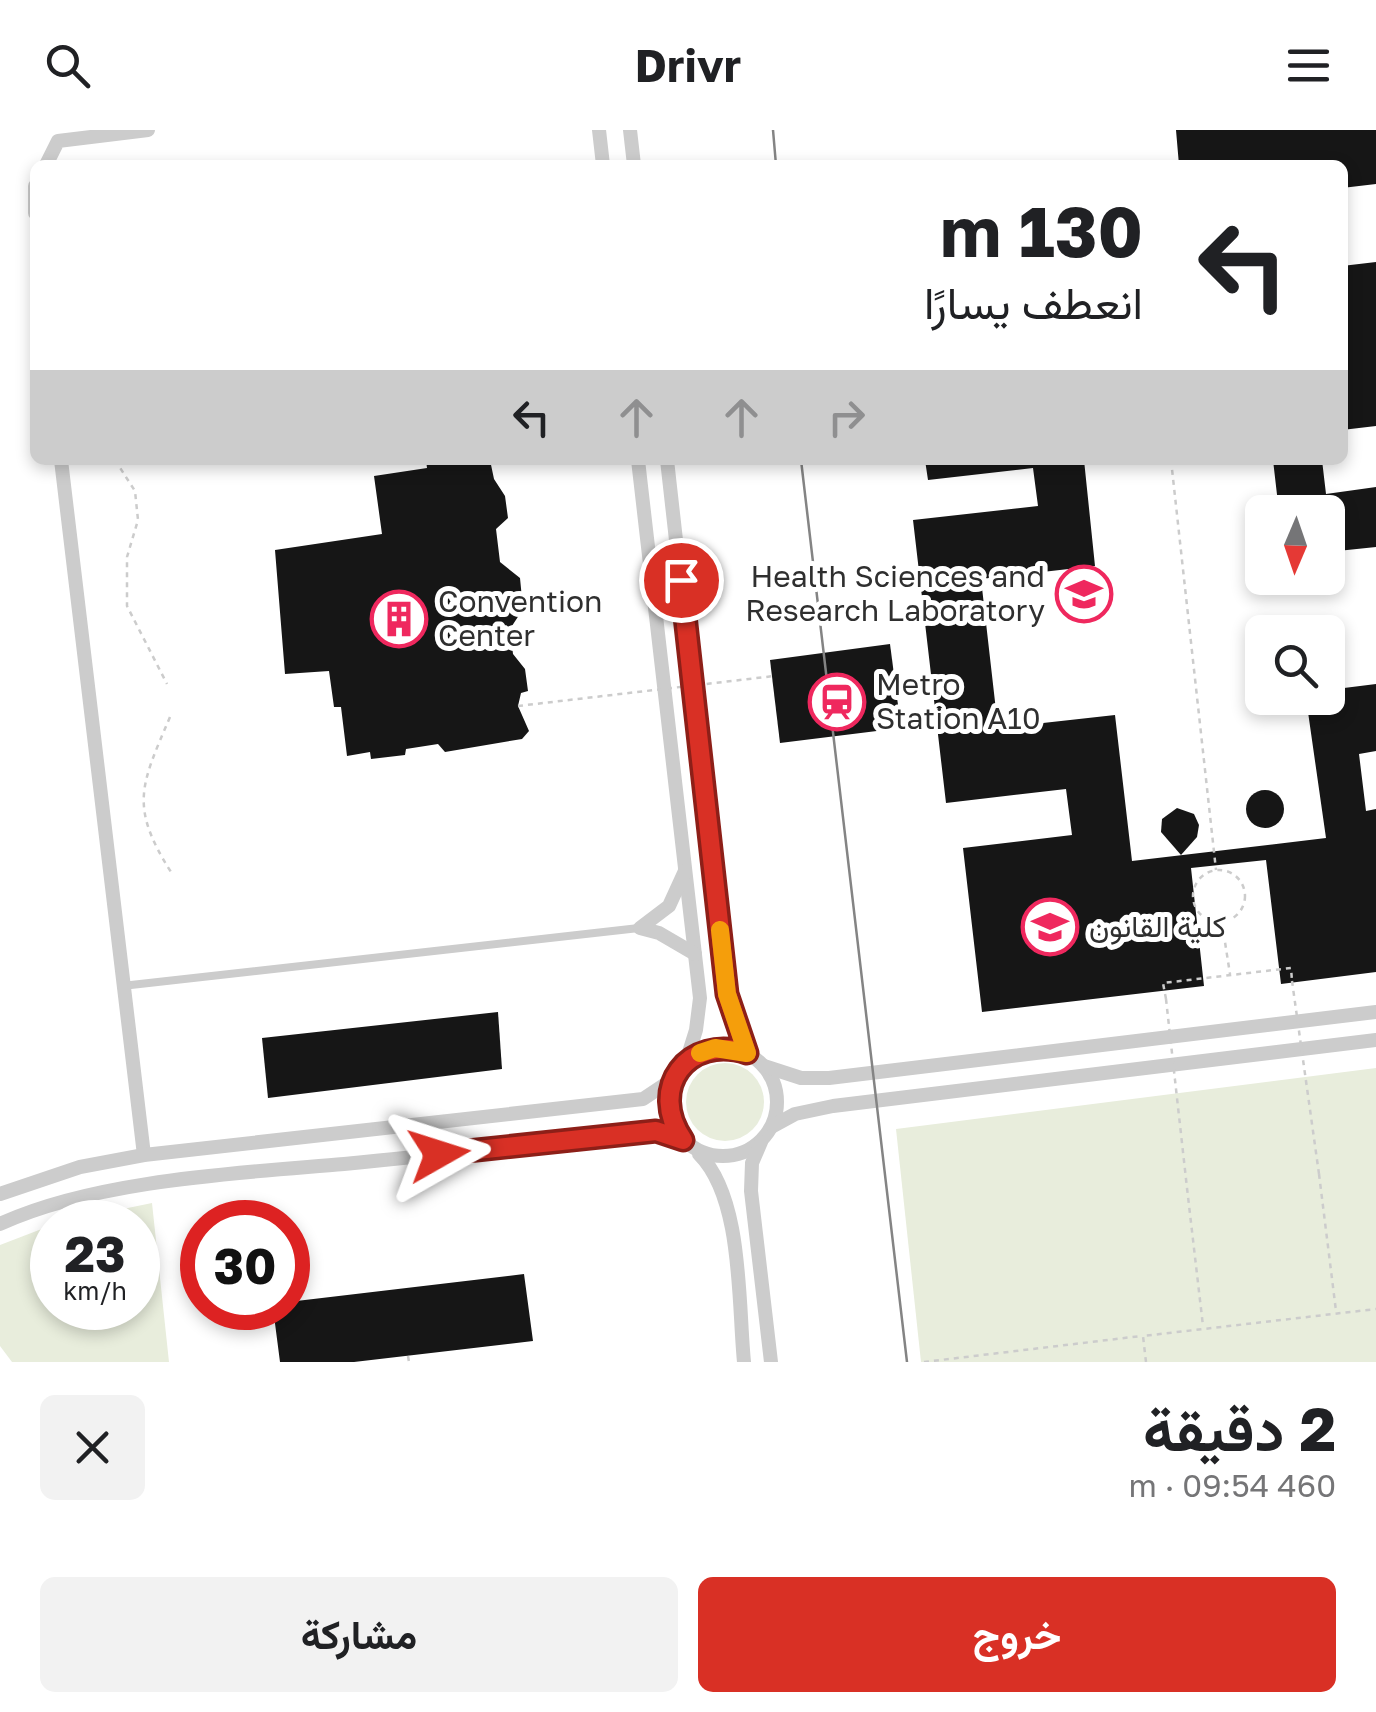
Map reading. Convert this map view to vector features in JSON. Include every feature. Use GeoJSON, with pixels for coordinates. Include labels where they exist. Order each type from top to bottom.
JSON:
{"type":"FeatureCollection","features":[{"type":"Feature","properties":{"kind":"street"},"geometry":{"type":"LineString","coordinates":[[48,160],[58,141],[148,130]]}},
{"type":"Feature","properties":{"kind":"street"},"geometry":{"type":"LineString","coordinates":[[599,130],[602,160]]}},
{"type":"Feature","properties":{"kind":"street"},"geometry":{"type":"LineString","coordinates":[[630,130],[633,160]]}},
{"type":"Feature","properties":{"kind":"street"},"geometry":{"type":"LineString","coordinates":[[62,465],[144,1155]]}},
{"type":"Feature","properties":{"kind":"street"},"geometry":{"type":"LineString","coordinates":[[0,1194],[80,1167],[144,1155],[643,1099],[673,1080],[686,1062],[700,998],[639,465]]}},
{"type":"Feature","properties":{"kind":"street"},"geometry":{"type":"LineString","coordinates":[[668,465],[727,994],[747,1053]]}},
{"type":"Feature","properties":{"kind":"street"},"geometry":{"type":"LineString","coordinates":[[640,928],[669,906],[685,870]]}},
{"type":"Feature","properties":{"kind":"street"},"geometry":{"type":"LineString","coordinates":[[640,928],[660,933],[695,954]]}},
{"type":"Feature","properties":{"kind":"street"},"geometry":{"type":"LineString","coordinates":[[686,1062],[715,1048],[747,1053],[764,1066],[801,1078],[829,1078],[1376,1012]]}},
{"type":"Feature","properties":{"kind":"street"},"geometry":{"type":"LineString","coordinates":[[771,1362],[751,1191],[752,1162],[773,1126],[794,1114],[833,1106],[1376,1040]]}},
{"type":"Feature","properties":{"kind":"street"},"geometry":{"type":"LineString","coordinates":[[764,1066],[778,1094],[773,1126]]}},
{"type":"Feature","properties":{"kind":"street"},"geometry":{"type":"LineString","coordinates":[[673,1080],[669,1111],[687,1143],[714,1169],[728,1204],[744,1362]]}},
{"type":"Feature","properties":{"kind":"street"},"geometry":{"type":"LineString","coordinates":[[0,1224],[30,1210],[80,1197],[218,1176],[656,1131],[708,1155],[727,1157],[761,1142]]}},
{"type":"Feature","properties":{"kind":"lane"},"geometry":{"type":"LineString","coordinates":[[122,986],[640,928]]}},
{"type":"Feature","properties":{"kind":"path"},"geometry":{"type":"LineString","coordinates":[[118,465],[135,490],[138,520],[126,557],[127,606],[167,684]]}},
{"type":"Feature","properties":{"kind":"path"},"geometry":{"type":"LineString","coordinates":[[1172,465],[1216,870]]}},
{"type":"Feature","properties":{"kind":"path"},"geometry":{"type":"LineString","coordinates":[[518,706],[774,676]]}},
{"type":"Feature","properties":{"kind":"path"},"geometry":{"type":"LineString","coordinates":[[170,717],[142,795],[148,836],[171,872]]}},
{"type":"Feature","properties":{"kind":"path"},"geometry":{"type":"LineString","coordinates":[[1216,870],[1238,878],[1245,893],[1237,915],[1222,922],[1198,911],[1194,894],[1200,878],[1216,870]]}},
{"type":"Feature","properties":{"kind":"path"},"geometry":{"type":"LineString","coordinates":[[1222,922],[1230,975]]}},
{"type":"Feature","properties":{"kind":"path"},"geometry":{"type":"LineString","coordinates":[[1203,1327],[1163,983],[1291,968],[1336,1312]]}},
{"type":"Feature","properties":{"kind":"path"},"geometry":{"type":"LineString","coordinates":[[924,1362],[1376,1309]]}},
{"type":"Feature","properties":{"kind":"path"},"geometry":{"type":"LineString","coordinates":[[1143,1336],[1146,1362]]}},
{"type":"Feature","properties":{"kind":"path"},"geometry":{"type":"LineString","coordinates":[[408,1356],[409,1362]]}},
{"type":"Feature","properties":{"kind":"green space"},"geometry":{"type":"Polygon","coordinates":[[[725,1063],[740,1066],[752,1075],[761,1087],[761,1117],[752,1129],[740,1138],[725,1141],[710,1138],[698,1129],[689,1117],[686,1102],[689,1087],[698,1075],[710,1066],[725,1063]]]}},
{"type":"Feature","properties":{"kind":"green space"},"geometry":{"type":"Polygon","coordinates":[[[1376,1068],[1376,1362],[921,1362],[896,1129],[1376,1068]]]}},
{"type":"Feature","properties":{"kind":"green space"},"geometry":{"type":"Polygon","coordinates":[[[30,1233],[30,1330],[160,1330],[160,1278],[169,1362],[12,1362],[0,1346],[0,1245],[30,1233]]]}},
{"type":"Feature","properties":{"kind":"building"},"geometry":{"type":"Polygon","coordinates":[[[1176,130],[1376,130],[1376,184],[1348,187],[1348,160],[1179,160],[1176,130]]]}},
{"type":"Feature","properties":{"kind":"building"},"geometry":{"type":"Polygon","coordinates":[[[1376,262],[1376,426],[1348,429],[1348,265],[1376,262]]]}},
{"type":"Feature","properties":{"kind":"building","name":"Convention Center"},"geometry":{"type":"Polygon","coordinates":[[[427,465],[491,465],[494,479],[505,496],[508,518],[496,529],[500,562],[520,578],[523,609],[510,629],[513,654],[525,669],[528,691],[521,693],[518,706],[529,731],[522,739],[445,752],[438,744],[406,749],[405,755],[371,759],[370,752],[347,756],[341,707],[334,707],[329,671],[285,674],[275,550],[382,534],[374,476],[427,468],[427,465]]]}},
{"type":"Feature","properties":{"kind":"building"},"geometry":{"type":"Polygon","coordinates":[[[926,465],[1085,465],[1095,566],[981,579],[998,728],[1115,715],[1132,861],[1326,838],[1308,715],[1345,715],[1345,688],[1376,684],[1376,751],[1359,754],[1366,811],[1376,809],[1376,972],[1281,984],[1266,860],[1191,868],[1204,986],[982,1012],[963,848],[1072,835],[1066,789],[946,803],[913,520],[1038,506],[1033,468],[928,480],[926,465]]]}},
{"type":"Feature","properties":{"kind":"building"},"geometry":{"type":"Polygon","coordinates":[[[1274,465],[1323,465],[1326,494],[1376,487],[1376,547],[1345,550],[1345,495],[1277,495],[1274,465]]]}},
{"type":"Feature","properties":{"kind":"building","name":"Metro Station A10"},"geometry":{"type":"Polygon","coordinates":[[[890,644],[901,728],[780,743],[770,660],[890,644]]]}},
{"type":"Feature","properties":{"kind":"building"},"geometry":{"type":"Polygon","coordinates":[[[1265,790],[1278,796],[1284,809],[1278,822],[1265,828],[1252,822],[1246,809],[1252,796],[1265,790]]]}},
{"type":"Feature","properties":{"kind":"building"},"geometry":{"type":"Polygon","coordinates":[[[1177,808],[1194,814],[1199,825],[1197,837],[1181,855],[1161,832],[1162,819],[1177,808]]]}},
{"type":"Feature","properties":{"kind":"building"},"geometry":{"type":"Polygon","coordinates":[[[498,1012],[502,1069],[268,1098],[262,1038],[498,1012]]]}},
{"type":"Feature","properties":{"kind":"building"},"geometry":{"type":"Polygon","coordinates":[[[524,1274],[533,1341],[354,1362],[280,1362],[276,1330],[310,1330],[310,1299],[524,1274]]]}},
{"type":"Feature","properties":{"kind":"tram line"},"geometry":{"type":"LineString","coordinates":[[773,130],[776,160]]}},
{"type":"Feature","properties":{"kind":"tram line"},"geometry":{"type":"LineString","coordinates":[[802,465],[907,1362]]}},
{"type":"Feature","properties":{"kind":"slow traffic"},"geometry":{"type":"LineString","coordinates":[[700,1053],[715,1048],[747,1053],[727,994],[720,930]]}},
{"type":"Feature","properties":{"kind":"place","name":"Health Sciences and Research Laboratory"},"geometry":{"type":"Point","coordinates":[1084,594]}},
{"type":"Feature","properties":{"kind":"place","name":"Convention Center"},"geometry":{"type":"Point","coordinates":[399,619]}},
{"type":"Feature","properties":{"kind":"place","name":"Metro Station A10"},"geometry":{"type":"Point","coordinates":[837,702]}},
{"type":"Feature","properties":{"kind":"place","name":"كلية القانون"},"geometry":{"type":"Point","coordinates":[1050,927]}},
{"type":"Feature","properties":{"kind":"route"},"geometry":{"type":"LineString","coordinates":[[439,1154],[656,1131],[683,1140],[669,1111],[669,1095],[678,1070],[699,1053],[715,1048],[747,1053],[727,994],[681,580]]}}]}
